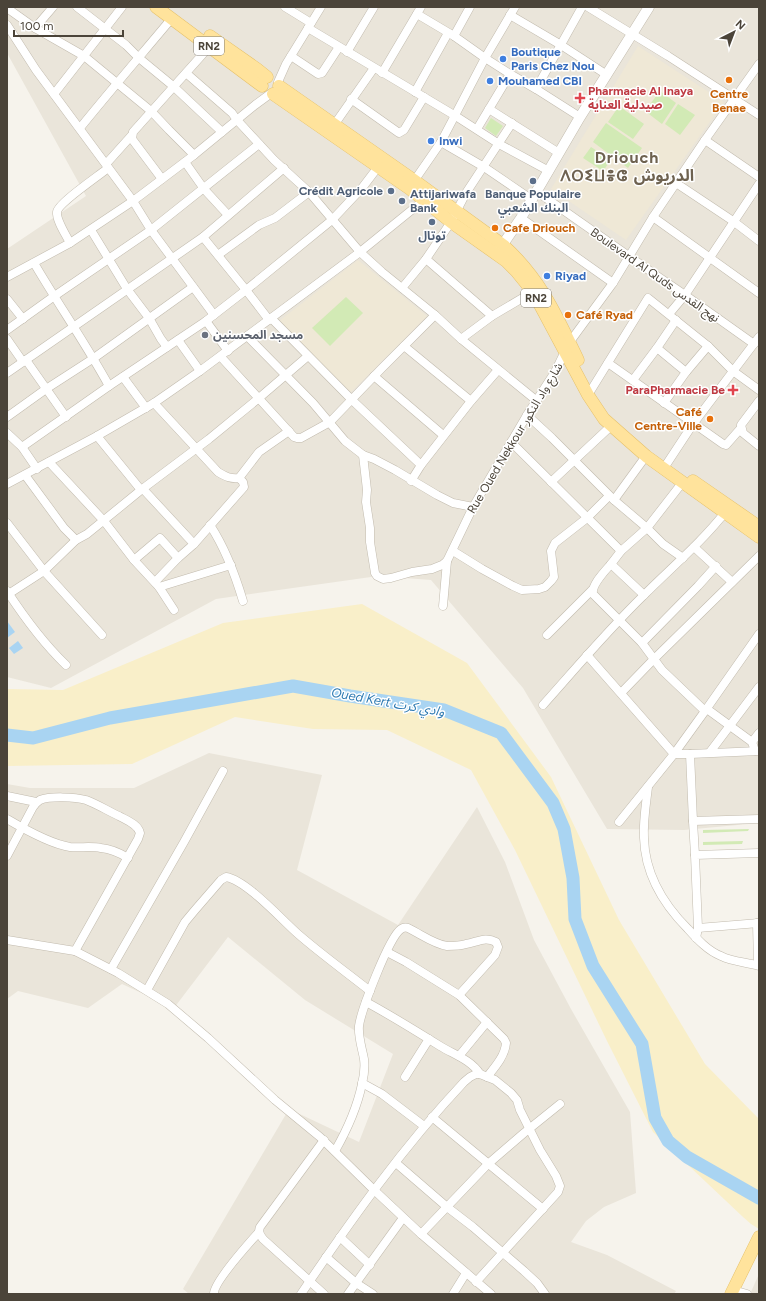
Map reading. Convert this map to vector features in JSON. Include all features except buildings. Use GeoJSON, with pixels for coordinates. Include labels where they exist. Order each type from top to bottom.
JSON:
{"type":"FeatureCollection","features":[{"type":"Feature","properties":{"kind":"main road","name":"RN2"},"geometry":{"type":"LineString","coordinates":[[156,7],[170,12],[257,69],[270,86]]}},
{"type":"Feature","properties":{"kind":"main road","name":"RN2"},"geometry":{"type":"LineString","coordinates":[[170,12],[210,46],[332,128],[500,250],[522,264],[537,290],[599,412],[611,426],[646,456],[666,466],[727,509],[759,537]]}},
{"type":"Feature","properties":{"kind":"main road","name":"RN2"},"geometry":{"type":"LineString","coordinates":[[332,128],[378,167],[412,185],[424,200],[454,217]]}},
{"type":"Feature","properties":{"kind":"main road","name":"RN2"},"geometry":{"type":"LineString","coordinates":[[590,393],[609,416],[651,451],[682,483],[759,527]]}},
{"type":"Feature","properties":{"kind":"main road"},"geometry":{"type":"LineString","coordinates":[[732,1292],[759,1238]]}},
{"type":"Feature","properties":{"kind":"street"},"geometry":{"type":"LineString","coordinates":[[35,28],[53,7]]}},
{"type":"Feature","properties":{"kind":"street"},"geometry":{"type":"LineString","coordinates":[[77,7],[126,45],[222,132]]}},
{"type":"Feature","properties":{"kind":"street"},"geometry":{"type":"LineString","coordinates":[[54,94],[122,7]]}},
{"type":"Feature","properties":{"kind":"street"},"geometry":{"type":"LineString","coordinates":[[285,7],[347,52],[454,115],[499,144],[549,171]]}},
{"type":"Feature","properties":{"kind":"street"},"geometry":{"type":"LineString","coordinates":[[7,277],[70,243],[133,201],[194,155],[255,105],[286,64],[321,7]]}},
{"type":"Feature","properties":{"kind":"street"},"geometry":{"type":"LineString","coordinates":[[347,52],[374,7]]}},
{"type":"Feature","properties":{"kind":"street"},"geometry":{"type":"LineString","coordinates":[[415,92],[451,34],[470,7]]}},
{"type":"Feature","properties":{"kind":"street"},"geometry":{"type":"LineString","coordinates":[[412,185],[441,142],[485,58],[515,7]]}},
{"type":"Feature","properties":{"kind":"street"},"geometry":{"type":"LineString","coordinates":[[536,88],[582,7]]}},
{"type":"Feature","properties":{"kind":"street"},"geometry":{"type":"LineString","coordinates":[[588,7],[633,34],[759,115]]}},
{"type":"Feature","properties":{"kind":"street"},"geometry":{"type":"LineString","coordinates":[[500,250],[549,171],[580,117],[649,7]]}},
{"type":"Feature","properties":{"kind":"street"},"geometry":{"type":"LineString","coordinates":[[7,8],[35,28],[84,56],[151,111],[194,155]]}},
{"type":"Feature","properties":{"kind":"street"},"geometry":{"type":"LineString","coordinates":[[382,72],[419,10],[485,58],[536,88],[580,117]]}},
{"type":"Feature","properties":{"kind":"street"},"geometry":{"type":"LineString","coordinates":[[80,128],[139,58],[170,12]]}},
{"type":"Feature","properties":{"kind":"street"},"geometry":{"type":"LineString","coordinates":[[510,15],[561,45],[607,75]]}},
{"type":"Feature","properties":{"kind":"street"},"geometry":{"type":"LineString","coordinates":[[7,25],[54,94],[133,201],[151,230],[214,315]]}},
{"type":"Feature","properties":{"kind":"street"},"geometry":{"type":"LineString","coordinates":[[70,243],[58,219],[57,210],[60,205],[107,166],[132,135],[135,129],[210,46]]}},
{"type":"Feature","properties":{"kind":"street"},"geometry":{"type":"LineString","coordinates":[[291,56],[318,74],[322,73],[339,46]]}},
{"type":"Feature","properties":{"kind":"street","name":"Rue Oued Nekkour شارع واد النکور"},"geometry":{"type":"LineString","coordinates":[[447,561],[453,551],[472,507],[527,415],[555,372],[567,348],[613,283],[653,217],[705,140],[759,64]]}},
{"type":"Feature","properties":{"kind":"street"},"geometry":{"type":"LineString","coordinates":[[332,128],[374,68]]}},
{"type":"Feature","properties":{"kind":"street"},"geometry":{"type":"LineString","coordinates":[[186,73],[232,113],[259,144],[309,192],[360,252],[435,315],[461,339],[537,401]]}},
{"type":"Feature","properties":{"kind":"street"},"geometry":{"type":"LineString","coordinates":[[477,129],[510,74]]}},
{"type":"Feature","properties":{"kind":"street"},"geometry":{"type":"LineString","coordinates":[[351,99],[399,133],[404,130],[424,97]]}},
{"type":"Feature","properties":{"kind":"street"},"geometry":{"type":"LineString","coordinates":[[490,109],[559,153]]}},
{"type":"Feature","properties":{"kind":"street"},"geometry":{"type":"LineString","coordinates":[[402,288],[426,259],[454,217],[466,193],[512,123]]}},
{"type":"Feature","properties":{"kind":"street"},"geometry":{"type":"LineString","coordinates":[[132,135],[132,139],[162,179]]}},
{"type":"Feature","properties":{"kind":"street"},"geometry":{"type":"LineString","coordinates":[[705,140],[759,177]]}},
{"type":"Feature","properties":{"kind":"street","name":"Boulevard Al Quds نهج القدس"},"geometry":{"type":"LineString","coordinates":[[441,142],[533,195],[685,295],[754,344]]}},
{"type":"Feature","properties":{"kind":"street"},"geometry":{"type":"LineString","coordinates":[[7,330],[151,230],[259,144]]}},
{"type":"Feature","properties":{"kind":"street"},"geometry":{"type":"LineString","coordinates":[[184,162],[204,188],[228,215]]}},
{"type":"Feature","properties":{"kind":"street"},"geometry":{"type":"LineString","coordinates":[[22,447],[206,321],[246,290],[332,220],[378,167]]}},
{"type":"Feature","properties":{"kind":"street"},"geometry":{"type":"LineString","coordinates":[[7,373],[172,259],[203,236],[284,168]]}},
{"type":"Feature","properties":{"kind":"street"},"geometry":{"type":"LineString","coordinates":[[676,183],[733,221],[759,241]]}},
{"type":"Feature","properties":{"kind":"street"},"geometry":{"type":"LineString","coordinates":[[669,314],[685,295],[759,184]]}},
{"type":"Feature","properties":{"kind":"street"},"geometry":{"type":"LineString","coordinates":[[218,255],[259,225],[275,218],[309,192]]}},
{"type":"Feature","properties":{"kind":"street"},"geometry":{"type":"LineString","coordinates":[[7,484],[98,436],[154,403],[221,357],[360,252],[424,200]]}},
{"type":"Feature","properties":{"kind":"street"},"geometry":{"type":"LineString","coordinates":[[653,217],[711,257],[759,293]]}},
{"type":"Feature","properties":{"kind":"street"},"geometry":{"type":"LineString","coordinates":[[520,218],[613,283]]}},
{"type":"Feature","properties":{"kind":"street"},"geometry":{"type":"LineString","coordinates":[[91,230],[110,258],[127,289],[149,318],[167,348]]}},
{"type":"Feature","properties":{"kind":"street"},"geometry":{"type":"LineString","coordinates":[[203,236],[270,319],[352,400],[421,465]]}},
{"type":"Feature","properties":{"kind":"street"},"geometry":{"type":"LineString","coordinates":[[426,259],[492,316]]}},
{"type":"Feature","properties":{"kind":"street"},"geometry":{"type":"LineString","coordinates":[[34,263],[94,358],[109,386]]}},
{"type":"Feature","properties":{"kind":"street"},"geometry":{"type":"LineString","coordinates":[[7,417],[46,389],[94,358],[193,287]]}},
{"type":"Feature","properties":{"kind":"street"},"geometry":{"type":"LineString","coordinates":[[461,339],[492,316],[537,290]]}},
{"type":"Feature","properties":{"kind":"street"},"geometry":{"type":"LineString","coordinates":[[590,393],[648,298],[708,346],[734,371],[759,390]]}},
{"type":"Feature","properties":{"kind":"street"},"geometry":{"type":"LineString","coordinates":[[7,299],[23,319]]}},
{"type":"Feature","properties":{"kind":"street"},"geometry":{"type":"LineString","coordinates":[[221,357],[294,437],[301,438],[330,422],[435,315]]}},
{"type":"Feature","properties":{"kind":"street"},"geometry":{"type":"LineString","coordinates":[[633,380],[676,320]]}},
{"type":"Feature","properties":{"kind":"street"},"geometry":{"type":"LineString","coordinates":[[206,321],[228,351]]}},
{"type":"Feature","properties":{"kind":"street"},"geometry":{"type":"LineString","coordinates":[[247,336],[330,422],[345,441],[363,455],[395,470],[411,481],[453,503],[472,507]]}},
{"type":"Feature","properties":{"kind":"street"},"geometry":{"type":"LineString","coordinates":[[666,466],[693,424],[759,337]]}},
{"type":"Feature","properties":{"kind":"street"},"geometry":{"type":"LineString","coordinates":[[7,338],[66,417]]}},
{"type":"Feature","properties":{"kind":"street"},"geometry":{"type":"LineString","coordinates":[[178,340],[200,371]]}},
{"type":"Feature","properties":{"kind":"street"},"geometry":{"type":"LineString","coordinates":[[404,346],[470,401]]}},
{"type":"Feature","properties":{"kind":"street"},"geometry":{"type":"LineString","coordinates":[[664,403],[686,372],[708,346]]}},
{"type":"Feature","properties":{"kind":"street"},"geometry":{"type":"LineString","coordinates":[[657,348],[686,372]]}},
{"type":"Feature","properties":{"kind":"street"},"geometry":{"type":"LineString","coordinates":[[66,665],[34,629],[8,593],[44,571],[76,540],[87,534],[104,521],[259,398],[308,356]]}},
{"type":"Feature","properties":{"kind":"street"},"geometry":{"type":"LineString","coordinates":[[608,363],[693,424],[726,445],[741,428],[742,422],[759,401]]}},
{"type":"Feature","properties":{"kind":"street"},"geometry":{"type":"LineString","coordinates":[[411,481],[443,435],[470,401],[498,370]]}},
{"type":"Feature","properties":{"kind":"street"},"geometry":{"type":"LineString","coordinates":[[374,376],[443,435]]}},
{"type":"Feature","properties":{"kind":"street"},"geometry":{"type":"LineString","coordinates":[[123,377],[146,408]]}},
{"type":"Feature","properties":{"kind":"street"},"geometry":{"type":"LineString","coordinates":[[154,403],[218,472],[233,479],[239,478],[259,452],[289,430]]}},
{"type":"Feature","properties":{"kind":"street"},"geometry":{"type":"LineString","coordinates":[[527,415],[612,498],[663,544],[683,558]]}},
{"type":"Feature","properties":{"kind":"street"},"geometry":{"type":"LineString","coordinates":[[551,482],[611,426]]}},
{"type":"Feature","properties":{"kind":"street"},"geometry":{"type":"LineString","coordinates":[[741,428],[743,433],[759,446]]}},
{"type":"Feature","properties":{"kind":"street"},"geometry":{"type":"LineString","coordinates":[[7,433],[22,447],[37,469]]}},
{"type":"Feature","properties":{"kind":"street"},"geometry":{"type":"LineString","coordinates":[[98,436],[142,490],[194,544]]}},
{"type":"Feature","properties":{"kind":"street"},"geometry":{"type":"LineString","coordinates":[[511,442],[622,551]]}},
{"type":"Feature","properties":{"kind":"street"},"geometry":{"type":"LineString","coordinates":[[363,455],[370,542],[375,573],[377,576],[383,579],[391,578],[412,572],[432,569],[447,561]]}},
{"type":"Feature","properties":{"kind":"street"},"geometry":{"type":"LineString","coordinates":[[453,551],[482,569],[522,590],[539,589],[545,587],[554,577],[550,556],[552,547],[555,543],[612,498],[646,456]]}},
{"type":"Feature","properties":{"kind":"street"},"geometry":{"type":"LineString","coordinates":[[49,462],[104,521],[134,560],[157,585],[174,610]]}},
{"type":"Feature","properties":{"kind":"street"},"geometry":{"type":"LineString","coordinates":[[26,475],[64,528],[76,540]]}},
{"type":"Feature","properties":{"kind":"street"},"geometry":{"type":"LineString","coordinates":[[157,585],[178,558],[194,544],[244,487],[243,482],[239,478]]}},
{"type":"Feature","properties":{"kind":"street"},"geometry":{"type":"LineString","coordinates":[[547,635],[592,590],[594,585],[611,564],[622,551],[647,528],[682,483]]}},
{"type":"Feature","properties":{"kind":"street"},"geometry":{"type":"LineString","coordinates":[[543,706],[587,655],[644,595],[694,547],[727,509]]}},
{"type":"Feature","properties":{"kind":"street"},"geometry":{"type":"LineString","coordinates":[[7,523],[44,571],[102,635]]}},
{"type":"Feature","properties":{"kind":"street"},"geometry":{"type":"LineString","coordinates":[[210,525],[231,565],[243,600]]}},
{"type":"Feature","properties":{"kind":"street"},"geometry":{"type":"LineString","coordinates":[[134,560],[160,538],[178,558]]}},
{"type":"Feature","properties":{"kind":"street"},"geometry":{"type":"LineString","coordinates":[[694,547],[732,582]]}},
{"type":"Feature","properties":{"kind":"street"},"geometry":{"type":"LineString","coordinates":[[621,693],[759,556]]}},
{"type":"Feature","properties":{"kind":"street"},"geometry":{"type":"LineString","coordinates":[[443,606],[447,561]]}},
{"type":"Feature","properties":{"kind":"street"},"geometry":{"type":"LineString","coordinates":[[611,564],[644,595]]}},
{"type":"Feature","properties":{"kind":"street"},"geometry":{"type":"LineString","coordinates":[[157,585],[231,565]]}},
{"type":"Feature","properties":{"kind":"street"},"geometry":{"type":"LineString","coordinates":[[642,643],[716,566]]}},
{"type":"Feature","properties":{"kind":"street"},"geometry":{"type":"LineString","coordinates":[[587,655],[674,754],[757,751],[752,742],[730,725],[706,710],[678,687],[653,660],[642,643],[593,594],[592,590]]}},
{"type":"Feature","properties":{"kind":"street"},"geometry":{"type":"LineString","coordinates":[[619,822],[674,754],[759,634]]}},
{"type":"Feature","properties":{"kind":"street"},"geometry":{"type":"LineString","coordinates":[[710,752],[759,687]]}},
{"type":"Feature","properties":{"kind":"street"},"geometry":{"type":"LineString","coordinates":[[752,742],[759,733]]}},
{"type":"Feature","properties":{"kind":"street"},"geometry":{"type":"LineString","coordinates":[[690,754],[698,928],[696,938]]}},
{"type":"Feature","properties":{"kind":"street"},"geometry":{"type":"LineString","coordinates":[[111,969],[181,848],[223,771]]}},
{"type":"Feature","properties":{"kind":"street"},"geometry":{"type":"LineString","coordinates":[[648,786],[644,837],[647,862],[652,878],[666,905],[677,919],[712,952],[734,961],[758,966],[758,923],[698,928]]}},
{"type":"Feature","properties":{"kind":"street"},"geometry":{"type":"LineString","coordinates":[[7,796],[36,802],[50,798],[85,800],[138,827],[140,833],[138,839],[75,951]]}},
{"type":"Feature","properties":{"kind":"street"},"geometry":{"type":"LineString","coordinates":[[7,856],[36,802]]}},
{"type":"Feature","properties":{"kind":"street"},"geometry":{"type":"LineString","coordinates":[[7,819],[22,828],[69,847],[101,848],[120,853],[128,858]]}},
{"type":"Feature","properties":{"kind":"street"},"geometry":{"type":"LineString","coordinates":[[693,821],[759,819]]}},
{"type":"Feature","properties":{"kind":"street"},"geometry":{"type":"LineString","coordinates":[[695,855],[759,853]]}},
{"type":"Feature","properties":{"kind":"street"},"geometry":{"type":"LineString","coordinates":[[147,990],[185,922],[221,880],[226,877],[238,881],[297,934],[370,991]]}},
{"type":"Feature","properties":{"kind":"street"},"geometry":{"type":"LineString","coordinates":[[335,1151],[345,1133],[357,1105],[362,1083],[364,1061],[359,1036],[359,1027],[366,1002],[387,952],[401,929],[406,927],[436,943],[446,946],[467,944],[482,939],[488,939],[496,942],[498,947],[495,955],[459,995]]}},
{"type":"Feature","properties":{"kind":"street"},"geometry":{"type":"LineString","coordinates":[[7,940],[75,951],[111,969],[168,1004],[181,1014],[275,1100],[324,1140],[403,1218],[491,1294]]}},
{"type":"Feature","properties":{"kind":"street"},"geometry":{"type":"LineString","coordinates":[[387,952],[459,995],[506,1043],[500,1059],[484,1076]]}},
{"type":"Feature","properties":{"kind":"street"},"geometry":{"type":"LineString","coordinates":[[366,1002],[469,1062],[484,1076]]}},
{"type":"Feature","properties":{"kind":"street"},"geometry":{"type":"LineString","coordinates":[[459,1056],[487,1022]]}},
{"type":"Feature","properties":{"kind":"street"},"geometry":{"type":"LineString","coordinates":[[406,1078],[429,1039]]}},
{"type":"Feature","properties":{"kind":"street"},"geometry":{"type":"LineString","coordinates":[[301,1294],[374,1190],[424,1126],[470,1077],[476,1074],[484,1076],[503,1086],[515,1098],[540,1150],[556,1176],[560,1186],[558,1192],[476,1282]]}},
{"type":"Feature","properties":{"kind":"street"},"geometry":{"type":"LineString","coordinates":[[362,1083],[382,1094],[424,1126]]}},
{"type":"Feature","properties":{"kind":"street"},"geometry":{"type":"LineString","coordinates":[[421,1234],[488,1164],[560,1104]]}},
{"type":"Feature","properties":{"kind":"street"},"geometry":{"type":"LineString","coordinates":[[432,1117],[542,1209]]}},
{"type":"Feature","properties":{"kind":"street"},"geometry":{"type":"LineString","coordinates":[[214,1294],[213,1292],[215,1287],[221,1278],[259,1232],[260,1227],[324,1140]]}},
{"type":"Feature","properties":{"kind":"street"},"geometry":{"type":"LineString","coordinates":[[396,1163],[447,1207],[474,1227],[538,1283],[545,1294]]}},
{"type":"Feature","properties":{"kind":"street"},"geometry":{"type":"LineString","coordinates":[[348,1294],[403,1218]]}},
{"type":"Feature","properties":{"kind":"street"},"geometry":{"type":"LineString","coordinates":[[259,1232],[263,1239],[324,1294]]}},
{"type":"Feature","properties":{"kind":"street"},"geometry":{"type":"LineString","coordinates":[[340,1237],[370,1265]]}},
{"type":"Feature","properties":{"kind":"street"},"geometry":{"type":"LineString","coordinates":[[326,1257],[356,1283],[373,1294]]}},
{"type":"Feature","properties":{"kind":"street"},"geometry":{"type":"LineString","coordinates":[[453,1294],[466,1273]]}},
{"type":"Feature","properties":{"kind":"street"},"geometry":{"type":"LineString","coordinates":[[732,1292],[747,1294]]}},
{"type":"Feature","properties":{"kind":"shaded area"},"geometry":{"type":"Polygon","coordinates":[[[7,7],[759,7],[759,823],[684,830],[607,829],[523,688],[431,580],[378,576],[216,599],[51,688],[7,677],[7,249],[86,196],[7,53],[7,7]]]}},
{"type":"Feature","properties":{"kind":"shaded area"},"geometry":{"type":"Polygon","coordinates":[[[638,46],[724,102],[626,240],[551,189],[638,46]]]}},
{"type":"Feature","properties":{"kind":"shaded area"},"geometry":{"type":"Polygon","coordinates":[[[358,260],[427,316],[350,393],[279,321],[358,260]]]}},
{"type":"Feature","properties":{"kind":"shaded area"},"geometry":{"type":"Polygon","coordinates":[[[209,753],[322,775],[297,870],[398,925],[477,807],[505,862],[534,940],[571,1009],[630,1112],[636,1193],[604,1207],[586,1221],[571,1242],[607,1255],[676,1291],[674,1294],[189,1294],[183,1289],[289,1109],[359,1142],[393,1054],[305,1000],[228,937],[174,1008],[122,984],[88,1008],[18,991],[7,999],[7,784],[30,788],[134,788],[209,753]]]}},
{"type":"Feature","properties":{"kind":"shaded area"},"geometry":{"type":"Polygon","coordinates":[[[759,1274],[759,1294],[750,1294],[759,1274]]]}},
{"type":"Feature","properties":{"kind":"green space"},"geometry":{"type":"Polygon","coordinates":[[[660,91],[676,103],[662,124],[645,111],[660,91]]]}},
{"type":"Feature","properties":{"kind":"green space"},"geometry":{"type":"Polygon","coordinates":[[[678,104],[695,115],[680,135],[665,124],[678,104]]]}},
{"type":"Feature","properties":{"kind":"green space"},"geometry":{"type":"Polygon","coordinates":[[[619,106],[644,124],[633,139],[608,122],[619,106]]]}},
{"type":"Feature","properties":{"kind":"green space"},"geometry":{"type":"Polygon","coordinates":[[[491,118],[503,126],[496,136],[485,128],[491,118]]]}},
{"type":"Feature","properties":{"kind":"green space"},"geometry":{"type":"Polygon","coordinates":[[[606,123],[642,148],[628,168],[593,142],[606,123]]]}},
{"type":"Feature","properties":{"kind":"green space"},"geometry":{"type":"Polygon","coordinates":[[[591,147],[611,160],[603,171],[583,158],[591,147]]]}},
{"type":"Feature","properties":{"kind":"green space"},"geometry":{"type":"Polygon","coordinates":[[[346,297],[363,313],[330,346],[312,328],[346,297]]]}},
{"type":"Feature","properties":{"kind":"green space"},"geometry":{"type":"Polygon","coordinates":[[[749,829],[748,831],[703,833],[703,830],[749,829]]]}},
{"type":"Feature","properties":{"kind":"green space"},"geometry":{"type":"Polygon","coordinates":[[[743,841],[742,844],[703,845],[703,842],[743,841]]]}},
{"type":"Feature","properties":{"kind":"sand"},"geometry":{"type":"Polygon","coordinates":[[[362,604],[467,663],[551,777],[619,920],[705,1064],[759,1119],[759,1229],[743,1217],[653,1132],[607,1041],[515,850],[471,770],[387,730],[313,729],[235,717],[132,764],[7,766],[7,689],[63,690],[223,623],[362,604]]]}},
{"type":"Feature","properties":{"kind":"water"},"geometry":{"type":"Polygon","coordinates":[[[7,621],[15,632],[7,638],[7,621]]]}},
{"type":"Feature","properties":{"kind":"water"},"geometry":{"type":"Polygon","coordinates":[[[18,641],[23,648],[14,654],[9,648],[18,641]]]}},
{"type":"Feature","properties":{"kind":"waterway","name":"Oued Kert وادي كرت"},"geometry":{"type":"LineString","coordinates":[[7,735],[33,738],[110,718],[293,686],[444,710],[501,733],[553,803],[564,829],[573,878],[575,919],[593,966],[642,1044],[655,1118],[668,1141],[687,1157],[759,1198]]}},
{"type":"Feature","properties":{"kind":"place","name":"Boutique Paris Chez Nou"},"geometry":{"type":"Point","coordinates":[503,59]}},
{"type":"Feature","properties":{"kind":"place","name":"Centre Benae"},"geometry":{"type":"Point","coordinates":[729,80]}},
{"type":"Feature","properties":{"kind":"place","name":"Mouhamed CBI"},"geometry":{"type":"Point","coordinates":[490,81]}},
{"type":"Feature","properties":{"kind":"place","name":"Pharmacie Al Inaya صيدلية العناية"},"geometry":{"type":"Point","coordinates":[580,98]}},
{"type":"Feature","properties":{"kind":"place","name":"Inwi"},"geometry":{"type":"Point","coordinates":[431,141]}},
{"type":"Feature","properties":{"kind":"place","name":"Banque Populaire البنك الشعبي"},"geometry":{"type":"Point","coordinates":[533,181]}},
{"type":"Feature","properties":{"kind":"place","name":"Crédit Agricole"},"geometry":{"type":"Point","coordinates":[391,191]}},
{"type":"Feature","properties":{"kind":"place","name":"Attijariwafa Bank"},"geometry":{"type":"Point","coordinates":[402,201]}},
{"type":"Feature","properties":{"kind":"place","name":"توتال"},"geometry":{"type":"Point","coordinates":[432,222]}},
{"type":"Feature","properties":{"kind":"place","name":"Cafe Driouch"},"geometry":{"type":"Point","coordinates":[495,228]}},
{"type":"Feature","properties":{"kind":"place","name":"Riyad"},"geometry":{"type":"Point","coordinates":[547,276]}},
{"type":"Feature","properties":{"kind":"place","name":"Café Ryad"},"geometry":{"type":"Point","coordinates":[568,315]}},
{"type":"Feature","properties":{"kind":"place","name":"مسجد المحسنين"},"geometry":{"type":"Point","coordinates":[205,335]}},
{"type":"Feature","properties":{"kind":"place","name":"ParaPharmacie Be"},"geometry":{"type":"Point","coordinates":[733,390]}},
{"type":"Feature","properties":{"kind":"place","name":"Café Centre-Ville"},"geometry":{"type":"Point","coordinates":[710,419]}},
{"type":"Feature","properties":{"kind":"district","name":"Driouch ⴷⵔⵉⵡⴻⵛ الدريوش"},"geometry":{"type":"Point","coordinates":[627,166]}}]}
